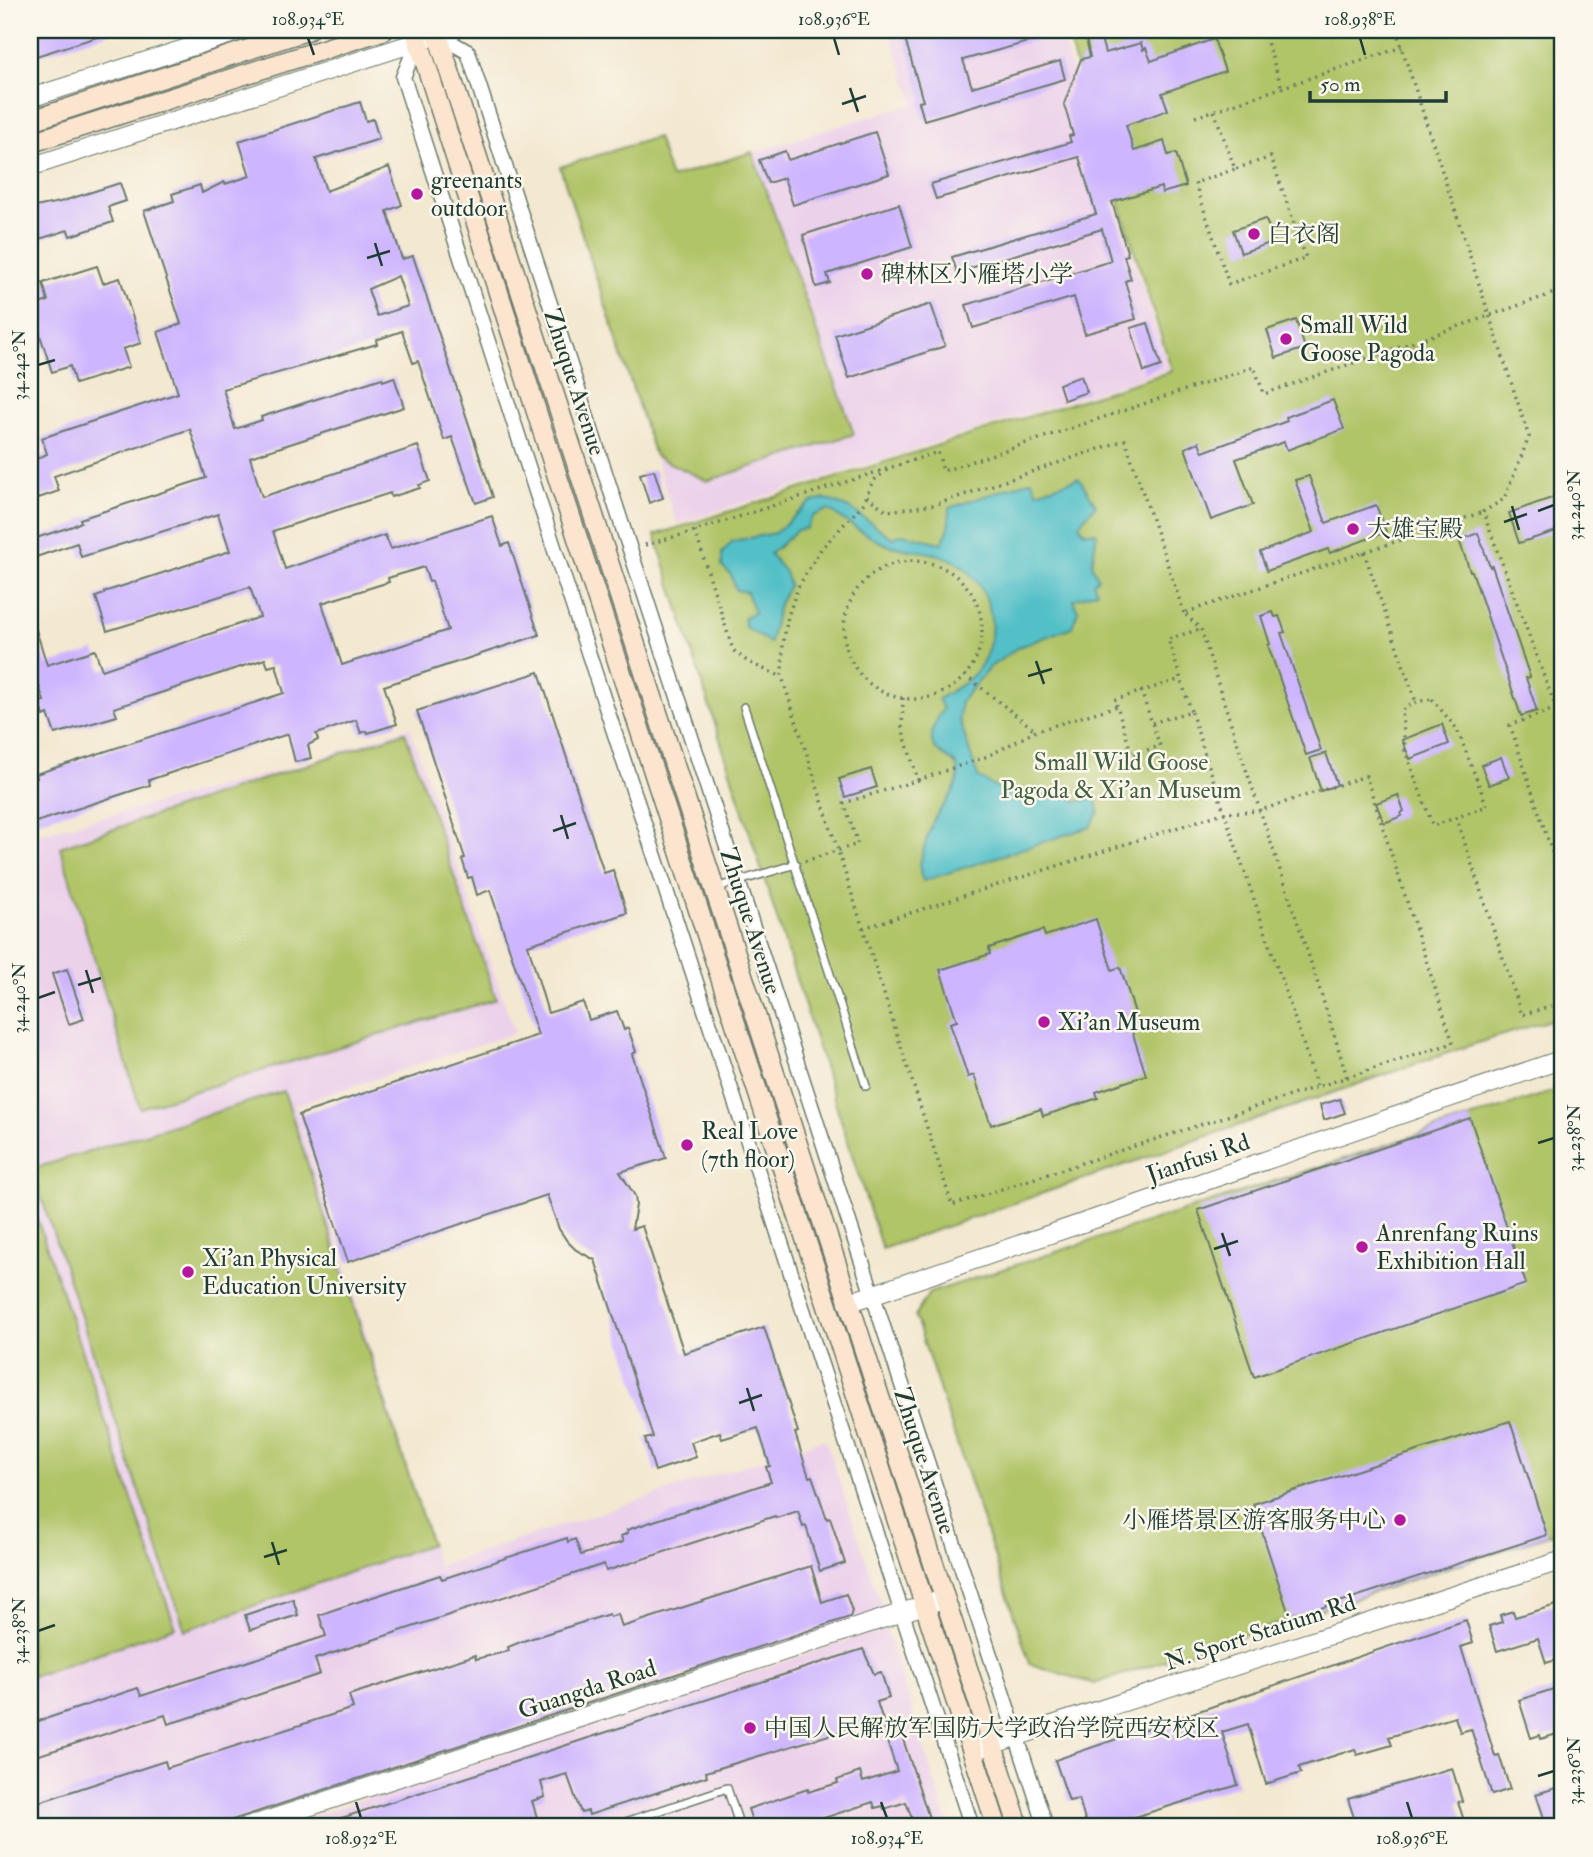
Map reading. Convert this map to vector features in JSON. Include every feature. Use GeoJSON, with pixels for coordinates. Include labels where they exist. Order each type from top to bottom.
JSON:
{"type":"FeatureCollection","features":[{"type":"Feature","properties":{"kind":"main road"},"geometry":{"type":"LineString","coordinates":[[30,121],[308,30]]}},
{"type":"Feature","properties":{"kind":"main road"},"geometry":{"type":"LineString","coordinates":[[30,143],[384,30]]}},
{"type":"Feature","properties":{"kind":"main road","name":"Zhuque Avenue"},"geometry":{"type":"LineString","coordinates":[[443,32],[848,1303],[1019,1827]]}},
{"type":"Feature","properties":{"kind":"main road","name":"Zhuque Avenue"},"geometry":{"type":"LineString","coordinates":[[416,35],[997,1827]]}},
{"type":"Feature","properties":{"kind":"street"},"geometry":{"type":"LineString","coordinates":[[30,98],[244,30]]}},
{"type":"Feature","properties":{"kind":"street"},"geometry":{"type":"LineString","coordinates":[[30,167],[416,35],[443,32],[468,52],[1046,1827]]}},
{"type":"Feature","properties":{"kind":"street"},"geometry":{"type":"LineString","coordinates":[[416,35],[403,77],[567,590],[972,1827]]}},
{"type":"Feature","properties":{"kind":"street","name":"Jianfusi Rd"},"geometry":{"type":"LineString","coordinates":[[848,1303],[1563,1059]]}},
{"type":"Feature","properties":{"kind":"street","name":"N. Sport Statium Rd"},"geometry":{"type":"LineString","coordinates":[[972,1751],[1563,1560]]}},
{"type":"Feature","properties":{"kind":"street","name":"Guangda Road"},"geometry":{"type":"LineString","coordinates":[[247,1827],[943,1598]]}},
{"type":"Feature","properties":{"kind":"lane"},"geometry":{"type":"LineString","coordinates":[[744,707],[866,1086]]}},
{"type":"Feature","properties":{"kind":"lane"},"geometry":{"type":"LineString","coordinates":[[715,888],[796,864]]}},
{"type":"Feature","properties":{"kind":"lane"},"geometry":{"type":"LineString","coordinates":[[611,1827],[727,1788],[740,1827]]}},
{"type":"Feature","properties":{"kind":"path"},"geometry":{"type":"LineString","coordinates":[[1263,30],[1282,88]]}},
{"type":"Feature","properties":{"kind":"path"},"geometry":{"type":"LineString","coordinates":[[1184,613],[1483,512],[1504,499],[1529,437],[1396,30]]}},
{"type":"Feature","properties":{"kind":"path"},"geometry":{"type":"LineString","coordinates":[[1195,117],[1402,47]]}},
{"type":"Feature","properties":{"kind":"path"},"geometry":{"type":"LineString","coordinates":[[1214,111],[1235,169]]}},
{"type":"Feature","properties":{"kind":"path"},"geometry":{"type":"LineString","coordinates":[[1270,157],[1306,258],[1229,284],[1195,183],[1235,169],[1270,157]]}},
{"type":"Feature","properties":{"kind":"path"},"geometry":{"type":"LineString","coordinates":[[630,549],[695,531],[938,452],[943,471],[1254,367],[1264,394],[1563,290]]}},
{"type":"Feature","properties":{"kind":"path"},"geometry":{"type":"LineString","coordinates":[[866,496],[887,511],[934,505],[1125,440],[1184,613],[1201,629],[1258,811],[1313,963],[1347,1077]]}},
{"type":"Feature","properties":{"kind":"path"},"geometry":{"type":"LineString","coordinates":[[863,928],[1223,813],[1258,811],[1366,776],[1453,1043],[952,1205],[782,677],[785,629],[799,587],[821,549],[864,503],[873,481],[890,467]]}},
{"type":"Feature","properties":{"kind":"path"},"geometry":{"type":"LineString","coordinates":[[1483,512],[1556,708]]}},
{"type":"Feature","properties":{"kind":"path"},"geometry":{"type":"LineString","coordinates":[[695,531],[733,650],[748,662],[782,677]]}},
{"type":"Feature","properties":{"kind":"path"},"geometry":{"type":"LineString","coordinates":[[1364,552],[1416,702]]}},
{"type":"Feature","properties":{"kind":"path"},"geometry":{"type":"LineString","coordinates":[[911,561],[934,564],[954,574],[970,590],[980,611],[982,633],[977,656],[965,675],[948,690],[926,698],[903,698],[882,692],[863,678],[850,659],[844,638],[845,615],[854,594],[869,577],[888,565],[911,561]]}},
{"type":"Feature","properties":{"kind":"path"},"geometry":{"type":"LineString","coordinates":[[1201,629],[1168,639],[1223,813],[1269,937],[1317,1087]]}},
{"type":"Feature","properties":{"kind":"path"},"geometry":{"type":"LineString","coordinates":[[965,675],[1036,731]]}},
{"type":"Feature","properties":{"kind":"path"},"geometry":{"type":"LineString","coordinates":[[1142,691],[1160,746],[1132,755],[1114,700],[1142,691],[1181,679]]}},
{"type":"Feature","properties":{"kind":"path"},"geometry":{"type":"LineString","coordinates":[[903,698],[902,728],[918,780]]}},
{"type":"Feature","properties":{"kind":"path"},"geometry":{"type":"LineString","coordinates":[[1432,699],[1457,729],[1487,806],[1456,817],[1433,826],[1405,751],[1402,710],[1416,702],[1432,699]]}},
{"type":"Feature","properties":{"kind":"path"},"geometry":{"type":"LineString","coordinates":[[796,864],[858,844],[844,803],[988,756],[1036,731],[1116,706]]}},
{"type":"Feature","properties":{"kind":"path"},"geometry":{"type":"LineString","coordinates":[[1563,706],[1510,725],[1563,885]]}},
{"type":"Feature","properties":{"kind":"path"},"geometry":{"type":"LineString","coordinates":[[1152,723],[1191,711]]}},
{"type":"Feature","properties":{"kind":"path"},"geometry":{"type":"LineString","coordinates":[[1456,817],[1522,1014],[1563,1002]]}},
{"type":"Feature","properties":{"kind":"shaded area","name":"碑林区小雁塔小学"},"geometry":{"type":"Polygon","coordinates":[[[889,30],[1059,30],[1169,369],[677,524],[560,167],[657,137],[671,178],[914,103],[889,30]]]}},
{"type":"Feature","properties":{"kind":"shaded area","name":"Xi'an Physical Education University"},"geometry":{"type":"Polygon","coordinates":[[[410,727],[515,1033],[295,1105],[438,1566],[825,1439],[884,1612],[217,1827],[30,1827],[30,836],[288,769],[410,727]]]}},
{"type":"Feature","properties":{"kind":"shaded area","name":"中国人民解放军国防大学政治学院西安校区"},"geometry":{"type":"Polygon","coordinates":[[[886,1628],[949,1827],[279,1827],[886,1628]]]}},
{"type":"Feature","properties":{"kind":"green space","name":"Small Wild Goose Pagoda & Xi'an Museum"},"geometry":{"type":"Polygon","coordinates":[[[1065,30],[1563,30],[1563,1016],[1468,1046],[882,1249],[655,535],[1172,371],[1065,30]]]}},
{"type":"Feature","properties":{"kind":"green space"},"geometry":{"type":"Polygon","coordinates":[[[657,137],[671,178],[752,152],[854,434],[707,481],[655,456],[560,167],[657,137]]]}},
{"type":"Feature","properties":{"kind":"green space"},"geometry":{"type":"Polygon","coordinates":[[[405,732],[496,999],[140,1108],[60,847],[405,732]]]}},
{"type":"Feature","properties":{"kind":"green space"},"geometry":{"type":"Polygon","coordinates":[[[1563,1088],[1563,1530],[1094,1684],[1030,1664],[915,1316],[929,1293],[1563,1088]]]}},
{"type":"Feature","properties":{"kind":"green space"},"geometry":{"type":"Polygon","coordinates":[[[284,1091],[431,1544],[185,1630],[32,1169],[284,1091]]]}},
{"type":"Feature","properties":{"kind":"green space"},"geometry":{"type":"Polygon","coordinates":[[[30,1198],[175,1627],[30,1677],[30,1198]]]}},
{"type":"Feature","properties":{"kind":"water"},"geometry":{"type":"Polygon","coordinates":[[[1079,478],[1096,505],[1079,524],[1084,532],[1097,532],[1092,565],[1098,578],[1093,583],[1097,591],[1073,600],[1078,611],[1072,627],[1019,647],[990,667],[961,701],[959,719],[978,777],[1007,792],[1020,793],[1038,789],[1043,796],[1060,791],[1077,802],[1095,798],[1099,812],[1090,827],[923,881],[920,867],[927,838],[937,814],[955,788],[958,776],[956,764],[933,746],[934,725],[943,709],[938,699],[973,676],[990,643],[990,612],[979,584],[969,572],[948,558],[880,542],[828,510],[813,516],[806,529],[797,530],[770,554],[785,572],[789,585],[779,604],[770,643],[745,627],[744,617],[754,613],[747,592],[736,590],[731,575],[722,566],[722,553],[733,541],[775,533],[811,502],[826,499],[849,508],[893,538],[902,534],[942,543],[949,528],[949,508],[1032,480],[1037,492],[1079,478]]]}},
{"type":"Feature","properties":{"kind":"building"},"geometry":{"type":"Polygon","coordinates":[[[109,30],[110,33],[30,58],[30,32],[109,30]]]}},
{"type":"Feature","properties":{"kind":"building"},"geometry":{"type":"Polygon","coordinates":[[[931,30],[933,37],[960,30],[1056,30],[1057,34],[963,60],[972,87],[1060,61],[1065,79],[924,120],[919,102],[923,101],[904,35],[931,30]]]}},
{"type":"Feature","properties":{"kind":"building"},"geometry":{"type":"Polygon","coordinates":[[[1100,35],[1105,53],[1141,43],[1151,61],[1214,39],[1225,71],[1162,93],[1168,110],[1126,125],[1134,151],[1164,141],[1168,155],[1176,153],[1186,186],[1162,193],[1161,187],[1112,202],[1128,255],[1124,256],[1131,279],[1125,281],[1136,319],[1085,334],[1074,297],[973,328],[966,305],[1111,261],[1102,229],[957,272],[952,257],[1096,214],[1079,157],[936,199],[931,184],[1071,142],[1069,136],[1073,135],[1064,104],[1081,59],[1090,57],[1086,39],[1100,35]]]}},
{"type":"Feature","properties":{"kind":"building"},"geometry":{"type":"Polygon","coordinates":[[[360,102],[366,121],[373,119],[379,139],[316,159],[326,191],[389,167],[402,205],[387,211],[402,259],[413,256],[493,497],[476,503],[452,437],[444,440],[418,361],[413,363],[402,331],[376,340],[377,344],[223,389],[235,429],[262,420],[261,417],[382,378],[383,381],[394,377],[404,407],[250,457],[262,497],[418,446],[430,481],[419,485],[420,488],[391,497],[390,493],[273,531],[285,569],[385,535],[391,549],[492,516],[502,546],[509,543],[539,635],[384,686],[397,724],[361,733],[356,720],[316,734],[318,740],[308,745],[311,758],[295,762],[288,734],[149,780],[150,785],[30,824],[30,780],[37,778],[36,774],[284,693],[276,665],[268,667],[265,659],[114,708],[117,716],[55,734],[48,714],[44,716],[40,702],[44,701],[30,658],[30,620],[33,620],[47,665],[95,650],[102,670],[260,617],[250,587],[107,631],[96,597],[104,592],[230,551],[218,514],[81,557],[77,543],[30,559],[30,540],[73,526],[81,522],[80,519],[206,478],[190,429],[54,476],[59,491],[30,501],[30,462],[47,454],[42,438],[178,393],[158,332],[181,324],[144,211],[174,201],[172,194],[200,185],[202,193],[224,182],[225,184],[250,176],[239,141],[360,102]],[[398,276],[368,289],[377,316],[408,306],[398,276]],[[424,567],[388,578],[389,582],[322,603],[342,665],[448,630],[432,581],[429,582],[424,567]]]}},
{"type":"Feature","properties":{"kind":"building"},"geometry":{"type":"Polygon","coordinates":[[[875,132],[889,174],[793,205],[784,178],[768,183],[759,160],[785,151],[788,160],[875,132]]]}},
{"type":"Feature","properties":{"kind":"building"},"geometry":{"type":"Polygon","coordinates":[[[120,183],[126,201],[108,207],[113,222],[70,236],[68,230],[30,242],[30,208],[60,202],[120,183]]]}},
{"type":"Feature","properties":{"kind":"building"},"geometry":{"type":"Polygon","coordinates":[[[899,204],[912,247],[827,274],[830,283],[816,287],[803,235],[899,204]]]}},
{"type":"Feature","properties":{"kind":"building","name":"白衣阁"},"geometry":{"type":"Polygon","coordinates":[[[1265,219],[1275,239],[1273,242],[1241,253],[1233,230],[1265,219]]]}},
{"type":"Feature","properties":{"kind":"building"},"geometry":{"type":"Polygon","coordinates":[[[97,266],[103,283],[120,278],[141,343],[123,349],[129,367],[75,384],[70,366],[52,372],[31,307],[48,301],[43,283],[97,266]]]}},
{"type":"Feature","properties":{"kind":"building"},"geometry":{"type":"Polygon","coordinates":[[[931,304],[945,346],[849,378],[835,335],[931,304]]]}},
{"type":"Feature","properties":{"kind":"building","name":"Small Wild Goose Pagoda"},"geometry":{"type":"Polygon","coordinates":[[[1296,320],[1305,348],[1276,358],[1267,330],[1296,320]]]}},
{"type":"Feature","properties":{"kind":"building"},"geometry":{"type":"Polygon","coordinates":[[[1148,323],[1161,366],[1144,372],[1131,328],[1148,323]]]}},
{"type":"Feature","properties":{"kind":"building"},"geometry":{"type":"Polygon","coordinates":[[[1081,376],[1087,392],[1064,400],[1059,384],[1081,376]]]}},
{"type":"Feature","properties":{"kind":"building"},"geometry":{"type":"Polygon","coordinates":[[[1333,400],[1344,429],[1287,450],[1284,442],[1236,459],[1253,505],[1211,520],[1185,448],[1199,442],[1203,452],[1287,421],[1286,417],[1333,400]]]}},
{"type":"Feature","properties":{"kind":"building"},"geometry":{"type":"Polygon","coordinates":[[[654,470],[663,498],[649,503],[640,474],[654,470]]]}},
{"type":"Feature","properties":{"kind":"building"},"geometry":{"type":"Polygon","coordinates":[[[1309,476],[1326,523],[1376,505],[1386,532],[1330,553],[1328,549],[1267,571],[1260,552],[1314,532],[1295,480],[1309,476]]]}},
{"type":"Feature","properties":{"kind":"building"},"geometry":{"type":"Polygon","coordinates":[[[1563,494],[1563,529],[1519,543],[1509,513],[1563,494]]]}},
{"type":"Feature","properties":{"kind":"building"},"geometry":{"type":"Polygon","coordinates":[[[1478,533],[1530,677],[1526,678],[1537,711],[1521,716],[1459,540],[1478,533]]]}},
{"type":"Feature","properties":{"kind":"building"},"geometry":{"type":"Polygon","coordinates":[[[1273,612],[1275,617],[1279,616],[1285,632],[1281,633],[1321,750],[1306,755],[1268,645],[1270,644],[1261,616],[1273,612]]]}},
{"type":"Feature","properties":{"kind":"building"},"geometry":{"type":"Polygon","coordinates":[[[539,672],[604,873],[613,870],[627,913],[528,945],[548,1013],[583,1002],[589,1020],[617,1011],[624,1030],[628,1028],[636,1052],[632,1054],[666,1158],[620,1172],[635,1196],[632,1229],[642,1226],[684,1353],[764,1327],[798,1432],[795,1433],[809,1477],[812,1476],[827,1519],[830,1518],[845,1563],[820,1571],[806,1526],[803,1527],[798,1511],[776,1518],[775,1516],[606,1571],[604,1564],[315,1659],[320,1674],[198,1715],[168,1724],[165,1715],[30,1758],[30,1724],[138,1688],[141,1696],[326,1636],[319,1615],[440,1575],[442,1579],[567,1538],[568,1542],[575,1539],[581,1555],[623,1542],[621,1536],[628,1533],[627,1530],[771,1482],[766,1467],[770,1466],[758,1428],[722,1439],[720,1432],[691,1442],[696,1457],[655,1471],[645,1439],[653,1437],[595,1260],[576,1250],[567,1241],[559,1229],[547,1195],[348,1262],[299,1115],[538,1035],[490,890],[477,895],[472,877],[468,878],[462,859],[465,858],[417,711],[539,672]]]}},
{"type":"Feature","properties":{"kind":"building"},"geometry":{"type":"Polygon","coordinates":[[[1442,724],[1449,744],[1410,759],[1402,740],[1442,724]]]}},
{"type":"Feature","properties":{"kind":"building"},"geometry":{"type":"Polygon","coordinates":[[[1326,753],[1337,785],[1321,791],[1310,758],[1326,753]]]}},
{"type":"Feature","properties":{"kind":"building"},"geometry":{"type":"Polygon","coordinates":[[[1501,757],[1509,778],[1489,785],[1481,765],[1501,757]]]}},
{"type":"Feature","properties":{"kind":"building"},"geometry":{"type":"Polygon","coordinates":[[[871,769],[877,787],[845,797],[839,779],[871,769]]]}},
{"type":"Feature","properties":{"kind":"building"},"geometry":{"type":"Polygon","coordinates":[[[1398,795],[1404,811],[1402,816],[1384,823],[1376,803],[1398,795]]]}},
{"type":"Feature","properties":{"kind":"building","name":"Xi'an Museum"},"geometry":{"type":"Polygon","coordinates":[[[1096,919],[1112,970],[1120,967],[1138,1022],[1130,1025],[1146,1075],[1096,1092],[1098,1098],[1043,1116],[1041,1109],[991,1125],[974,1075],[968,1077],[950,1023],[957,1021],[940,970],[990,954],[989,948],[1043,930],[1045,936],[1096,919]]]}},
{"type":"Feature","properties":{"kind":"building"},"geometry":{"type":"Polygon","coordinates":[[[67,969],[84,1019],[69,1024],[52,974],[67,969]]]}},
{"type":"Feature","properties":{"kind":"building"},"geometry":{"type":"Polygon","coordinates":[[[1340,1099],[1345,1113],[1324,1120],[1320,1105],[1340,1099]]]}},
{"type":"Feature","properties":{"kind":"building","name":"Anrenfang Ruins Exhibition Hall"},"geometry":{"type":"Polygon","coordinates":[[[1470,1118],[1526,1284],[1254,1377],[1198,1210],[1470,1118]]]}},
{"type":"Feature","properties":{"kind":"building","name":"小雁塔景区游客服务中心"},"geometry":{"type":"Polygon","coordinates":[[[1510,1421],[1547,1535],[1290,1618],[1253,1504],[1510,1421]]]}},
{"type":"Feature","properties":{"kind":"building"},"geometry":{"type":"Polygon","coordinates":[[[811,1566],[822,1602],[846,1594],[852,1611],[850,1617],[211,1827],[40,1827],[33,1804],[165,1761],[167,1768],[353,1708],[349,1695],[475,1655],[476,1659],[509,1651],[508,1647],[523,1641],[609,1614],[610,1617],[618,1614],[622,1627],[811,1566]]]}},
{"type":"Feature","properties":{"kind":"building"},"geometry":{"type":"Polygon","coordinates":[[[293,1599],[298,1615],[250,1630],[245,1615],[293,1599]]]}},
{"type":"Feature","properties":{"kind":"building"},"geometry":{"type":"Polygon","coordinates":[[[1563,1603],[1563,1658],[1546,1663],[1538,1638],[1497,1651],[1489,1626],[1502,1622],[1500,1615],[1513,1611],[1515,1617],[1563,1603]]]}},
{"type":"Feature","properties":{"kind":"building"},"geometry":{"type":"Polygon","coordinates":[[[1466,1620],[1473,1643],[1461,1647],[1495,1756],[1499,1755],[1510,1789],[1492,1795],[1471,1729],[1460,1732],[1455,1717],[1389,1737],[1392,1745],[1357,1755],[1355,1749],[1299,1767],[1301,1773],[1266,1784],[1248,1724],[1222,1732],[1238,1785],[1112,1824],[1113,1827],[1087,1827],[1079,1799],[1069,1801],[1055,1760],[1466,1620]]]}},
{"type":"Feature","properties":{"kind":"building"},"geometry":{"type":"Polygon","coordinates":[[[863,1649],[874,1674],[881,1672],[889,1698],[877,1702],[886,1730],[852,1738],[849,1729],[706,1772],[707,1776],[589,1815],[588,1811],[581,1813],[567,1774],[541,1782],[545,1797],[532,1801],[540,1827],[323,1827],[323,1824],[863,1649]]]}},
{"type":"Feature","properties":{"kind":"building"},"geometry":{"type":"Polygon","coordinates":[[[1560,1687],[1563,1698],[1563,1732],[1541,1739],[1540,1735],[1531,1738],[1519,1700],[1560,1687]]]}},
{"type":"Feature","properties":{"kind":"building"},"geometry":{"type":"Polygon","coordinates":[[[901,1733],[932,1827],[915,1827],[906,1802],[884,1809],[883,1806],[875,1808],[873,1802],[796,1827],[754,1827],[748,1809],[808,1789],[808,1792],[838,1783],[837,1780],[860,1772],[863,1782],[897,1771],[886,1737],[901,1733]]]}},
{"type":"Feature","properties":{"kind":"building"},"geometry":{"type":"Polygon","coordinates":[[[1452,1768],[1462,1801],[1458,1802],[1466,1827],[1357,1827],[1348,1799],[1452,1768]]]}},
{"type":"Feature","properties":{"kind":"building"},"geometry":{"type":"Polygon","coordinates":[[[1563,1786],[1563,1827],[1547,1827],[1536,1794],[1563,1786]]]}},
{"type":"Feature","properties":{"kind":"place","name":"greenants outdoor"},"geometry":{"type":"Point","coordinates":[417,194]}},
{"type":"Feature","properties":{"kind":"place","name":"白衣阁"},"geometry":{"type":"Point","coordinates":[1254,234]}},
{"type":"Feature","properties":{"kind":"place","name":"碑林区小雁塔小学"},"geometry":{"type":"Point","coordinates":[867,274]}},
{"type":"Feature","properties":{"kind":"place","name":"Small Wild Goose Pagoda"},"geometry":{"type":"Point","coordinates":[1286,339]}},
{"type":"Feature","properties":{"kind":"place","name":"大雄宝殿"},"geometry":{"type":"Point","coordinates":[1353,529]}},
{"type":"Feature","properties":{"kind":"place","name":"Xi'an Museum"},"geometry":{"type":"Point","coordinates":[1044,1022]}},
{"type":"Feature","properties":{"kind":"place","name":"Real Love (7th floor)"},"geometry":{"type":"Point","coordinates":[687,1145]}},
{"type":"Feature","properties":{"kind":"place","name":"Anrenfang Ruins Exhibition Hall"},"geometry":{"type":"Point","coordinates":[1362,1247]}},
{"type":"Feature","properties":{"kind":"place","name":"Xi'an Physical Education University"},"geometry":{"type":"Point","coordinates":[188,1272]}},
{"type":"Feature","properties":{"kind":"place","name":"小雁塔景区游客服务中心"},"geometry":{"type":"Point","coordinates":[1400,1520]}},
{"type":"Feature","properties":{"kind":"place","name":"中国人民解放军国防大学政治学院西安校区"},"geometry":{"type":"Point","coordinates":[750,1728]}}]}
